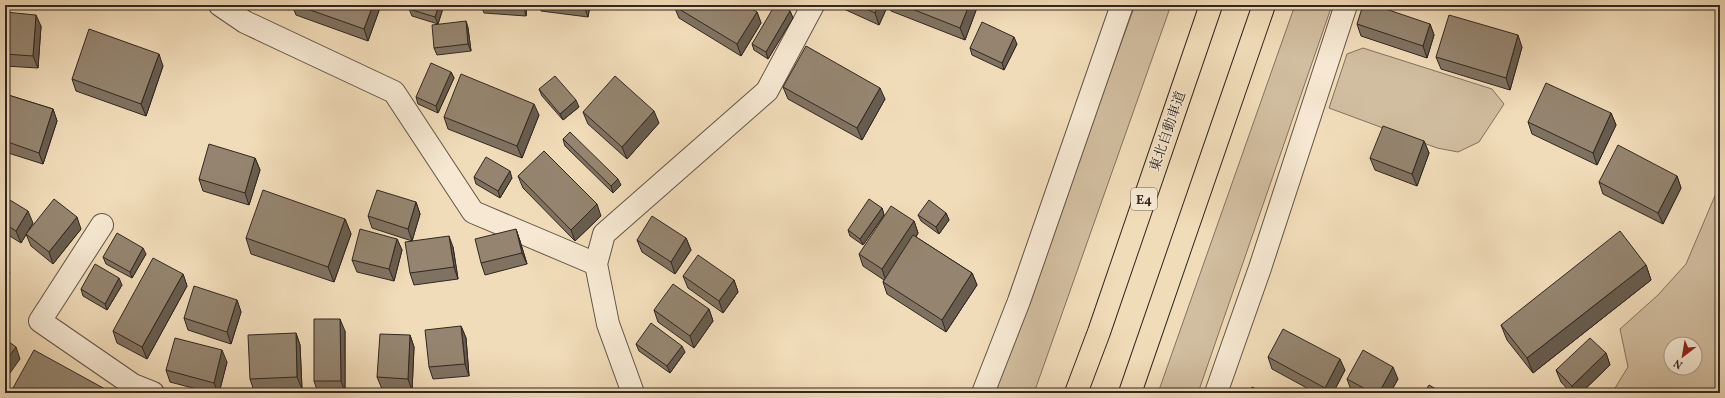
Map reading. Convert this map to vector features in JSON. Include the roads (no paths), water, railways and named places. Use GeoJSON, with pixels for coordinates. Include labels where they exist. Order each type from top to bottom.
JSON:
{"type":"FeatureCollection","features":[{"type":"Feature","properties":{"kind":"highway","name":"東北自動車道"},"geometry":{"type":"LineString","coordinates":[[1076,393],[1101,325],[1211,5]]}},
{"type":"Feature","properties":{"kind":"highway"},"geometry":{"type":"LineString","coordinates":[[1130,393],[1264,5]]}},
{"type":"Feature","properties":{"kind":"street"},"geometry":{"type":"LineString","coordinates":[[220,5],[245,22],[394,92],[473,212],[596,264]]}},
{"type":"Feature","properties":{"kind":"street"},"geometry":{"type":"LineString","coordinates":[[633,393],[608,324],[596,264],[604,234],[766,91],[813,5]]}},
{"type":"Feature","properties":{"kind":"street"},"geometry":{"type":"LineString","coordinates":[[983,393],[1019,301],[1122,5]]}},
{"type":"Feature","properties":{"kind":"street"},"geometry":{"type":"LineString","coordinates":[[1216,393],[1260,268],[1346,5]]}},
{"type":"Feature","properties":{"kind":"street"},"geometry":{"type":"LineString","coordinates":[[102,225],[40,321],[133,385],[153,393]]}}]}
